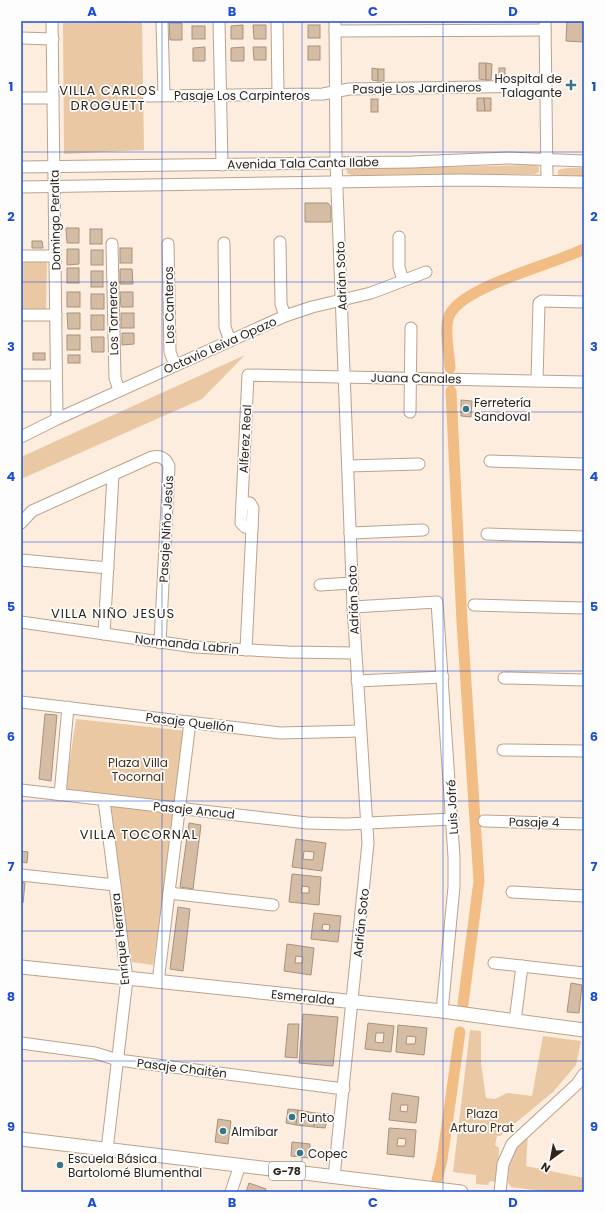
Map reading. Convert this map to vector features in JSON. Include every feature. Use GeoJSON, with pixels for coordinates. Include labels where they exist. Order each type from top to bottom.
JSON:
{"type":"FeatureCollection","features":[{"type":"Feature","properties":{"kind":"main road","name":"Esmeralda"},"geometry":{"type":"LineString","coordinates":[[21,967],[353,1003],[442,1011],[584,1030]]}},
{"type":"Feature","properties":{"kind":"main road","name":"G-78"},"geometry":{"type":"LineString","coordinates":[[21,1139],[240,1165],[334,1178],[461,1192]]}},
{"type":"Feature","properties":{"kind":"street","name":"Domingo Peralta"},"geometry":{"type":"LineString","coordinates":[[52,21],[57,419]]}},
{"type":"Feature","properties":{"kind":"street"},"geometry":{"type":"LineString","coordinates":[[162,21],[164,95]]}},
{"type":"Feature","properties":{"kind":"street"},"geometry":{"type":"LineString","coordinates":[[219,21],[222,165]]}},
{"type":"Feature","properties":{"kind":"street"},"geometry":{"type":"LineString","coordinates":[[277,21],[278,94]]}},
{"type":"Feature","properties":{"kind":"street"},"geometry":{"type":"LineString","coordinates":[[335,26],[545,25],[547,180]]}},
{"type":"Feature","properties":{"kind":"street","name":"Adrián Soto"},"geometry":{"type":"LineString","coordinates":[[334,1178],[366,868],[366,824],[353,607],[336,163],[335,26]]}},
{"type":"Feature","properties":{"kind":"street"},"geometry":{"type":"LineString","coordinates":[[21,38],[53,38]]}},
{"type":"Feature","properties":{"kind":"street","name":"Pasaje Los Jardineros"},"geometry":{"type":"LineString","coordinates":[[336,92],[349,89],[546,86]]}},
{"type":"Feature","properties":{"kind":"street","name":"Pasaje Los Carpinteros"},"geometry":{"type":"LineString","coordinates":[[148,96],[323,94],[336,92]]}},
{"type":"Feature","properties":{"kind":"street"},"geometry":{"type":"LineString","coordinates":[[21,98],[53,98]]}},
{"type":"Feature","properties":{"kind":"street","name":"Avenida Tala Canta Ilabe"},"geometry":{"type":"LineString","coordinates":[[21,167],[336,163],[508,158],[584,161]]}},
{"type":"Feature","properties":{"kind":"street","name":"Avenida Tala Canta Ilabe"},"geometry":{"type":"LineString","coordinates":[[21,187],[468,180],[547,180],[584,182]]}},
{"type":"Feature","properties":{"kind":"street"},"geometry":{"type":"LineString","coordinates":[[399,237],[399,267],[403,280]]}},
{"type":"Feature","properties":{"kind":"street"},"geometry":{"type":"LineString","coordinates":[[280,242],[281,304],[285,316]]}},
{"type":"Feature","properties":{"kind":"street"},"geometry":{"type":"LineString","coordinates":[[224,243],[225,327],[230,341]]}},
{"type":"Feature","properties":{"kind":"street","name":"Los Torneros"},"geometry":{"type":"LineString","coordinates":[[112,244],[115,378],[119,390]]}},
{"type":"Feature","properties":{"kind":"street","name":"Los Canteros"},"geometry":{"type":"LineString","coordinates":[[168,244],[170,352],[175,365]]}},
{"type":"Feature","properties":{"kind":"street"},"geometry":{"type":"LineString","coordinates":[[21,256],[55,256]]}},
{"type":"Feature","properties":{"kind":"street","name":"Octavio Leiva Opazo"},"geometry":{"type":"LineString","coordinates":[[21,437],[119,390],[285,316],[312,307],[370,293],[426,272]]}},
{"type":"Feature","properties":{"kind":"street"},"geometry":{"type":"LineString","coordinates":[[537,382],[539,303],[542,301],[584,302]]}},
{"type":"Feature","properties":{"kind":"street"},"geometry":{"type":"LineString","coordinates":[[21,315],[56,315]]}},
{"type":"Feature","properties":{"kind":"street"},"geometry":{"type":"LineString","coordinates":[[410,412],[411,328]]}},
{"type":"Feature","properties":{"kind":"street"},"geometry":{"type":"LineString","coordinates":[[21,375],[56,375]]}},
{"type":"Feature","properties":{"kind":"street","name":"Juana Canales"},"geometry":{"type":"LineString","coordinates":[[248,375],[584,382]]}},
{"type":"Feature","properties":{"kind":"street","name":"Alferez Real"},"geometry":{"type":"LineString","coordinates":[[246,650],[252,528],[244,527],[242,525],[248,375]]}},
{"type":"Feature","properties":{"kind":"street","name":"Pasaje Niño Jesús"},"geometry":{"type":"LineString","coordinates":[[21,523],[32,511],[156,456],[165,459],[169,466],[160,643]]}},
{"type":"Feature","properties":{"kind":"street"},"geometry":{"type":"LineString","coordinates":[[490,461],[584,464]]}},
{"type":"Feature","properties":{"kind":"street"},"geometry":{"type":"LineString","coordinates":[[348,466],[419,464]]}},
{"type":"Feature","properties":{"kind":"street"},"geometry":{"type":"LineString","coordinates":[[104,634],[113,475]]}},
{"type":"Feature","properties":{"kind":"street"},"geometry":{"type":"LineString","coordinates":[[350,533],[423,530]]}},
{"type":"Feature","properties":{"kind":"street"},"geometry":{"type":"LineString","coordinates":[[487,534],[584,537]]}},
{"type":"Feature","properties":{"kind":"street"},"geometry":{"type":"LineString","coordinates":[[21,560],[108,568]]}},
{"type":"Feature","properties":{"kind":"street"},"geometry":{"type":"LineString","coordinates":[[320,585],[352,583]]}},
{"type":"Feature","properties":{"kind":"street","name":"Luis Jofré"},"geometry":{"type":"LineString","coordinates":[[353,607],[437,602],[453,820],[454,887],[442,1011]]}},
{"type":"Feature","properties":{"kind":"street"},"geometry":{"type":"LineString","coordinates":[[474,605],[584,608]]}},
{"type":"Feature","properties":{"kind":"street","name":"Normanda Labrin"},"geometry":{"type":"LineString","coordinates":[[21,622],[160,643],[246,650],[355,653]]}},
{"type":"Feature","properties":{"kind":"street"},"geometry":{"type":"LineString","coordinates":[[357,681],[443,676]]}},
{"type":"Feature","properties":{"kind":"street"},"geometry":{"type":"LineString","coordinates":[[504,678],[584,680]]}},
{"type":"Feature","properties":{"kind":"street","name":"Pasaje Quellón"},"geometry":{"type":"LineString","coordinates":[[21,702],[280,733],[360,731]]}},
{"type":"Feature","properties":{"kind":"street"},"geometry":{"type":"LineString","coordinates":[[60,795],[68,707]]}},
{"type":"Feature","properties":{"kind":"street"},"geometry":{"type":"LineString","coordinates":[[158,982],[190,722]]}},
{"type":"Feature","properties":{"kind":"street"},"geometry":{"type":"LineString","coordinates":[[503,750],[584,751]]}},
{"type":"Feature","properties":{"kind":"street","name":"Pasaje Ancud"},"geometry":{"type":"LineString","coordinates":[[21,790],[307,823],[366,824],[453,820]]}},
{"type":"Feature","properties":{"kind":"street","name":"Enrique Herrera"},"geometry":{"type":"LineString","coordinates":[[104,800],[127,979],[107,1150]]}},
{"type":"Feature","properties":{"kind":"street","name":"Pasaje 4"},"geometry":{"type":"LineString","coordinates":[[484,821],[584,824]]}},
{"type":"Feature","properties":{"kind":"street"},"geometry":{"type":"LineString","coordinates":[[21,875],[115,885]]}},
{"type":"Feature","properties":{"kind":"street"},"geometry":{"type":"LineString","coordinates":[[512,892],[584,896]]}},
{"type":"Feature","properties":{"kind":"street"},"geometry":{"type":"LineString","coordinates":[[169,893],[273,905]]}},
{"type":"Feature","properties":{"kind":"street"},"geometry":{"type":"LineString","coordinates":[[494,963],[584,974]]}},
{"type":"Feature","properties":{"kind":"street"},"geometry":{"type":"LineString","coordinates":[[515,1021],[522,966]]}},
{"type":"Feature","properties":{"kind":"street","name":"Pasaje Chaitén"},"geometry":{"type":"LineString","coordinates":[[21,1043],[95,1053],[118,1060],[344,1089]]}},
{"type":"Feature","properties":{"kind":"street"},"geometry":{"type":"LineString","coordinates":[[500,1192],[503,1164],[512,1144],[577,1084],[584,1074]]}},
{"type":"Feature","properties":{"kind":"street"},"geometry":{"type":"LineString","coordinates":[[230,1192],[240,1165]]}},
{"type":"Feature","properties":{"kind":"green space","name":"VILLA CARLOS DROGUETT"},"geometry":{"type":"Polygon","coordinates":[[[142,21],[144,150],[64,154],[63,23],[142,21]]]}},
{"type":"Feature","properties":{"kind":"green space"},"geometry":{"type":"Polygon","coordinates":[[[535,165],[539,167],[539,172],[536,174],[351,175],[347,173],[347,170],[350,169],[535,165]]]}},
{"type":"Feature","properties":{"kind":"green space"},"geometry":{"type":"Polygon","coordinates":[[[567,168],[584,168],[584,177],[558,176],[558,170],[567,168]]]}},
{"type":"Feature","properties":{"kind":"green space"},"geometry":{"type":"Polygon","coordinates":[[[21,260],[47,260],[46,311],[21,310],[21,260]]]}},
{"type":"Feature","properties":{"kind":"green space"},"geometry":{"type":"Polygon","coordinates":[[[245,355],[202,399],[21,479],[21,457],[245,355]]]}},
{"type":"Feature","properties":{"kind":"green space","name":"Plaza Villa Tocornal"},"geometry":{"type":"Polygon","coordinates":[[[76,719],[187,731],[153,965],[132,962],[105,797],[65,791],[76,719]]]}},
{"type":"Feature","properties":{"kind":"green space","name":"Plaza Arturo Prat"},"geometry":{"type":"Polygon","coordinates":[[[470,1030],[481,1031],[481,1063],[486,1098],[495,1099],[507,1093],[532,1096],[543,1036],[581,1041],[576,1065],[553,1092],[500,1136],[497,1136],[495,1145],[499,1148],[498,1183],[490,1181],[488,1185],[476,1184],[476,1175],[453,1172],[470,1030]]]}},
{"type":"Feature","properties":{"kind":"green space"},"geometry":{"type":"Polygon","coordinates":[[[528,1132],[526,1166],[584,1178],[584,1192],[550,1192],[511,1187],[508,1183],[509,1168],[512,1156],[528,1132]]]}},
{"type":"Feature","properties":{"kind":"building"},"geometry":{"type":"Polygon","coordinates":[[[567,21],[584,21],[584,42],[566,41],[567,21]]]}},
{"type":"Feature","properties":{"kind":"building"},"geometry":{"type":"Polygon","coordinates":[[[169,23],[182,23],[182,40],[170,40],[169,23]]]}},
{"type":"Feature","properties":{"kind":"building"},"geometry":{"type":"Polygon","coordinates":[[[243,25],[243,39],[231,39],[231,26],[243,25]]]}},
{"type":"Feature","properties":{"kind":"building"},"geometry":{"type":"Polygon","coordinates":[[[253,25],[266,25],[266,39],[254,39],[253,25]]]}},
{"type":"Feature","properties":{"kind":"building"},"geometry":{"type":"Polygon","coordinates":[[[308,25],[320,25],[320,38],[308,38],[308,25]]]}},
{"type":"Feature","properties":{"kind":"building"},"geometry":{"type":"Polygon","coordinates":[[[192,26],[205,26],[205,39],[192,39],[192,26]]]}},
{"type":"Feature","properties":{"kind":"building"},"geometry":{"type":"Polygon","coordinates":[[[308,46],[320,46],[320,60],[308,60],[308,46]]]}},
{"type":"Feature","properties":{"kind":"building"},"geometry":{"type":"Polygon","coordinates":[[[205,47],[205,61],[193,61],[193,48],[205,47]]]}},
{"type":"Feature","properties":{"kind":"building"},"geometry":{"type":"Polygon","coordinates":[[[244,47],[244,61],[231,61],[231,48],[244,47]]]}},
{"type":"Feature","properties":{"kind":"building"},"geometry":{"type":"Polygon","coordinates":[[[253,47],[266,47],[266,60],[254,60],[253,47]]]}},
{"type":"Feature","properties":{"kind":"building"},"geometry":{"type":"Polygon","coordinates":[[[479,63],[486,63],[486,80],[479,79],[479,63]]]}},
{"type":"Feature","properties":{"kind":"building"},"geometry":{"type":"Polygon","coordinates":[[[486,63],[492,64],[491,80],[486,80],[486,63]]]}},
{"type":"Feature","properties":{"kind":"building"},"geometry":{"type":"Polygon","coordinates":[[[372,68],[378,69],[378,81],[372,80],[372,68]]]}},
{"type":"Feature","properties":{"kind":"building"},"geometry":{"type":"Polygon","coordinates":[[[499,68],[505,68],[505,79],[499,79],[499,68]]]}},
{"type":"Feature","properties":{"kind":"building"},"geometry":{"type":"Polygon","coordinates":[[[378,69],[384,69],[384,81],[378,81],[378,69]]]}},
{"type":"Feature","properties":{"kind":"building"},"geometry":{"type":"Polygon","coordinates":[[[477,98],[484,98],[485,111],[477,111],[477,98]]]}},
{"type":"Feature","properties":{"kind":"building"},"geometry":{"type":"Polygon","coordinates":[[[484,98],[491,98],[491,111],[485,111],[484,98]]]}},
{"type":"Feature","properties":{"kind":"building"},"geometry":{"type":"Polygon","coordinates":[[[371,99],[378,99],[378,112],[371,112],[371,99]]]}},
{"type":"Feature","properties":{"kind":"building"},"geometry":{"type":"Polygon","coordinates":[[[305,203],[328,203],[331,207],[331,222],[305,222],[305,203]]]}},
{"type":"Feature","properties":{"kind":"building"},"geometry":{"type":"Polygon","coordinates":[[[66,228],[79,228],[79,243],[67,243],[66,228]]]}},
{"type":"Feature","properties":{"kind":"building"},"geometry":{"type":"Polygon","coordinates":[[[90,229],[102,229],[102,244],[90,244],[90,229]]]}},
{"type":"Feature","properties":{"kind":"building"},"geometry":{"type":"Polygon","coordinates":[[[32,241],[42,241],[43,248],[32,248],[32,241]]]}},
{"type":"Feature","properties":{"kind":"building"},"geometry":{"type":"Polygon","coordinates":[[[120,248],[132,248],[132,263],[120,263],[120,248]]]}},
{"type":"Feature","properties":{"kind":"building"},"geometry":{"type":"Polygon","coordinates":[[[67,249],[79,249],[79,264],[67,265],[67,249]]]}},
{"type":"Feature","properties":{"kind":"building"},"geometry":{"type":"Polygon","coordinates":[[[91,250],[103,250],[103,265],[91,265],[91,250]]]}},
{"type":"Feature","properties":{"kind":"building"},"geometry":{"type":"Polygon","coordinates":[[[67,268],[79,268],[79,283],[67,283],[67,268]]]}},
{"type":"Feature","properties":{"kind":"building"},"geometry":{"type":"Polygon","coordinates":[[[120,269],[132,269],[133,284],[120,284],[120,269]]]}},
{"type":"Feature","properties":{"kind":"building"},"geometry":{"type":"Polygon","coordinates":[[[91,271],[103,271],[103,287],[91,287],[91,271]]]}},
{"type":"Feature","properties":{"kind":"building"},"geometry":{"type":"Polygon","coordinates":[[[67,292],[80,292],[80,307],[67,307],[67,292]]]}},
{"type":"Feature","properties":{"kind":"building"},"geometry":{"type":"Polygon","coordinates":[[[120,292],[133,292],[133,307],[121,307],[120,292]]]}},
{"type":"Feature","properties":{"kind":"building"},"geometry":{"type":"Polygon","coordinates":[[[91,294],[104,294],[104,309],[91,309],[91,294]]]}},
{"type":"Feature","properties":{"kind":"building"},"geometry":{"type":"Polygon","coordinates":[[[67,313],[80,313],[80,329],[68,329],[67,313]]]}},
{"type":"Feature","properties":{"kind":"building"},"geometry":{"type":"Polygon","coordinates":[[[121,313],[134,313],[134,328],[121,328],[121,313]]]}},
{"type":"Feature","properties":{"kind":"building"},"geometry":{"type":"Polygon","coordinates":[[[91,315],[104,315],[104,330],[91,330],[91,315]]]}},
{"type":"Feature","properties":{"kind":"building"},"geometry":{"type":"Polygon","coordinates":[[[122,333],[134,333],[134,344],[122,345],[122,333]]]}},
{"type":"Feature","properties":{"kind":"building"},"geometry":{"type":"Polygon","coordinates":[[[67,335],[80,335],[80,350],[67,350],[67,335]]]}},
{"type":"Feature","properties":{"kind":"building"},"geometry":{"type":"Polygon","coordinates":[[[91,337],[104,337],[104,352],[92,352],[91,337]]]}},
{"type":"Feature","properties":{"kind":"building"},"geometry":{"type":"Polygon","coordinates":[[[33,353],[45,353],[45,360],[33,360],[33,353]]]}},
{"type":"Feature","properties":{"kind":"building"},"geometry":{"type":"Polygon","coordinates":[[[68,355],[80,355],[80,363],[68,363],[68,355]]]}},
{"type":"Feature","properties":{"kind":"building","name":"Ferretería Sandoval"},"geometry":{"type":"Polygon","coordinates":[[[461,400],[472,401],[471,417],[461,416],[461,400]]]}},
{"type":"Feature","properties":{"kind":"building"},"geometry":{"type":"Polygon","coordinates":[[[45,714],[57,715],[51,781],[39,779],[45,714]]]}},
{"type":"Feature","properties":{"kind":"building"},"geometry":{"type":"Polygon","coordinates":[[[189,823],[201,825],[193,889],[180,887],[189,823]]]}},
{"type":"Feature","properties":{"kind":"building"},"geometry":{"type":"Polygon","coordinates":[[[296,839],[326,843],[322,871],[292,867],[296,839]],[[304,851],[303,859],[313,860],[314,852],[304,851]]]}},
{"type":"Feature","properties":{"kind":"building"},"geometry":{"type":"Polygon","coordinates":[[[21,851],[28,852],[27,863],[21,862],[21,851]]]}},
{"type":"Feature","properties":{"kind":"building"},"geometry":{"type":"Polygon","coordinates":[[[292,874],[321,877],[319,905],[289,902],[292,874]],[[302,886],[301,893],[309,893],[309,887],[302,886]]]}},
{"type":"Feature","properties":{"kind":"building"},"geometry":{"type":"Polygon","coordinates":[[[21,882],[25,883],[23,903],[21,903],[21,882]]]}},
{"type":"Feature","properties":{"kind":"building"},"geometry":{"type":"Polygon","coordinates":[[[178,907],[190,909],[183,971],[170,969],[178,907]]]}},
{"type":"Feature","properties":{"kind":"building"},"geometry":{"type":"Polygon","coordinates":[[[314,913],[341,916],[338,942],[311,939],[314,913]],[[323,924],[322,930],[329,931],[330,925],[323,924]]]}},
{"type":"Feature","properties":{"kind":"building"},"geometry":{"type":"Polygon","coordinates":[[[287,944],[314,948],[311,975],[284,971],[287,944]],[[296,956],[295,963],[302,963],[303,957],[296,956]]]}},
{"type":"Feature","properties":{"kind":"building"},"geometry":{"type":"Polygon","coordinates":[[[571,983],[582,985],[579,1013],[567,1012],[571,983]]]}},
{"type":"Feature","properties":{"kind":"building"},"geometry":{"type":"Polygon","coordinates":[[[303,1014],[338,1017],[333,1066],[299,1063],[303,1014]]]}},
{"type":"Feature","properties":{"kind":"building"},"geometry":{"type":"Polygon","coordinates":[[[368,1023],[394,1026],[391,1052],[365,1049],[368,1023]],[[376,1033],[375,1042],[383,1043],[384,1033],[376,1033]]]}},
{"type":"Feature","properties":{"kind":"building"},"geometry":{"type":"Polygon","coordinates":[[[288,1024],[299,1024],[297,1058],[285,1057],[288,1024]]]}},
{"type":"Feature","properties":{"kind":"building"},"geometry":{"type":"Polygon","coordinates":[[[398,1025],[427,1028],[424,1055],[396,1052],[398,1025]],[[407,1036],[406,1044],[415,1044],[416,1037],[407,1036]]]}},
{"type":"Feature","properties":{"kind":"building"},"geometry":{"type":"Polygon","coordinates":[[[392,1093],[419,1097],[416,1123],[389,1120],[392,1093]],[[401,1105],[400,1111],[407,1112],[408,1105],[401,1105]]]}},
{"type":"Feature","properties":{"kind":"building","name":"Punto"},"geometry":{"type":"Polygon","coordinates":[[[288,1109],[298,1110],[296,1125],[286,1123],[288,1109]]]}},
{"type":"Feature","properties":{"kind":"building"},"geometry":{"type":"Polygon","coordinates":[[[298,1110],[315,1113],[314,1127],[296,1125],[298,1110]]]}},
{"type":"Feature","properties":{"kind":"building"},"geometry":{"type":"Polygon","coordinates":[[[315,1113],[329,1114],[325,1128],[314,1127],[315,1113]]]}},
{"type":"Feature","properties":{"kind":"building","name":"Almíbar"},"geometry":{"type":"Polygon","coordinates":[[[218,1119],[231,1121],[228,1144],[215,1142],[218,1119]]]}},
{"type":"Feature","properties":{"kind":"building"},"geometry":{"type":"Polygon","coordinates":[[[389,1128],[416,1130],[414,1157],[387,1154],[389,1128]],[[398,1138],[397,1146],[405,1146],[406,1139],[398,1138]]]}},
{"type":"Feature","properties":{"kind":"building"},"geometry":{"type":"Polygon","coordinates":[[[292,1142],[310,1144],[309,1158],[291,1156],[292,1142]]]}},
{"type":"Feature","properties":{"kind":"building"},"geometry":{"type":"Polygon","coordinates":[[[249,1183],[266,1189],[265,1192],[246,1192],[249,1183]]]}},
{"type":"Feature","properties":{"kind":"waterway"},"geometry":{"type":"LineString","coordinates":[[450,368],[447,328],[449,316],[457,305],[471,295],[489,286],[584,249]]}},
{"type":"Feature","properties":{"kind":"waterway"},"geometry":{"type":"LineString","coordinates":[[451,391],[462,622],[479,881],[463,1004]]}},
{"type":"Feature","properties":{"kind":"waterway"},"geometry":{"type":"LineString","coordinates":[[437,1180],[442,1160],[460,1032]]}},
{"type":"Feature","properties":{"kind":"place","name":"Hospital de Talagante"},"geometry":{"type":"Point","coordinates":[571,85]}},
{"type":"Feature","properties":{"kind":"place","name":"Ferretería Sandoval"},"geometry":{"type":"Point","coordinates":[466,409]}},
{"type":"Feature","properties":{"kind":"place","name":"Punto"},"geometry":{"type":"Point","coordinates":[292,1117]}},
{"type":"Feature","properties":{"kind":"place","name":"Almíbar"},"geometry":{"type":"Point","coordinates":[223,1131]}},
{"type":"Feature","properties":{"kind":"place","name":"Copec"},"geometry":{"type":"Point","coordinates":[300,1153]}},
{"type":"Feature","properties":{"kind":"place","name":"Escuela Básica Bartolomé Blumenthal"},"geometry":{"type":"Point","coordinates":[60,1165]}},
{"type":"Feature","properties":{"kind":"district","name":"VILLA CARLOS DROGUETT"},"geometry":{"type":"Point","coordinates":[108,98]}},
{"type":"Feature","properties":{"kind":"district","name":"VILLA NIÑO JESUS"},"geometry":{"type":"Point","coordinates":[113,613]}},
{"type":"Feature","properties":{"kind":"district","name":"VILLA TOCORNAL"},"geometry":{"type":"Point","coordinates":[139,834]}}]}
